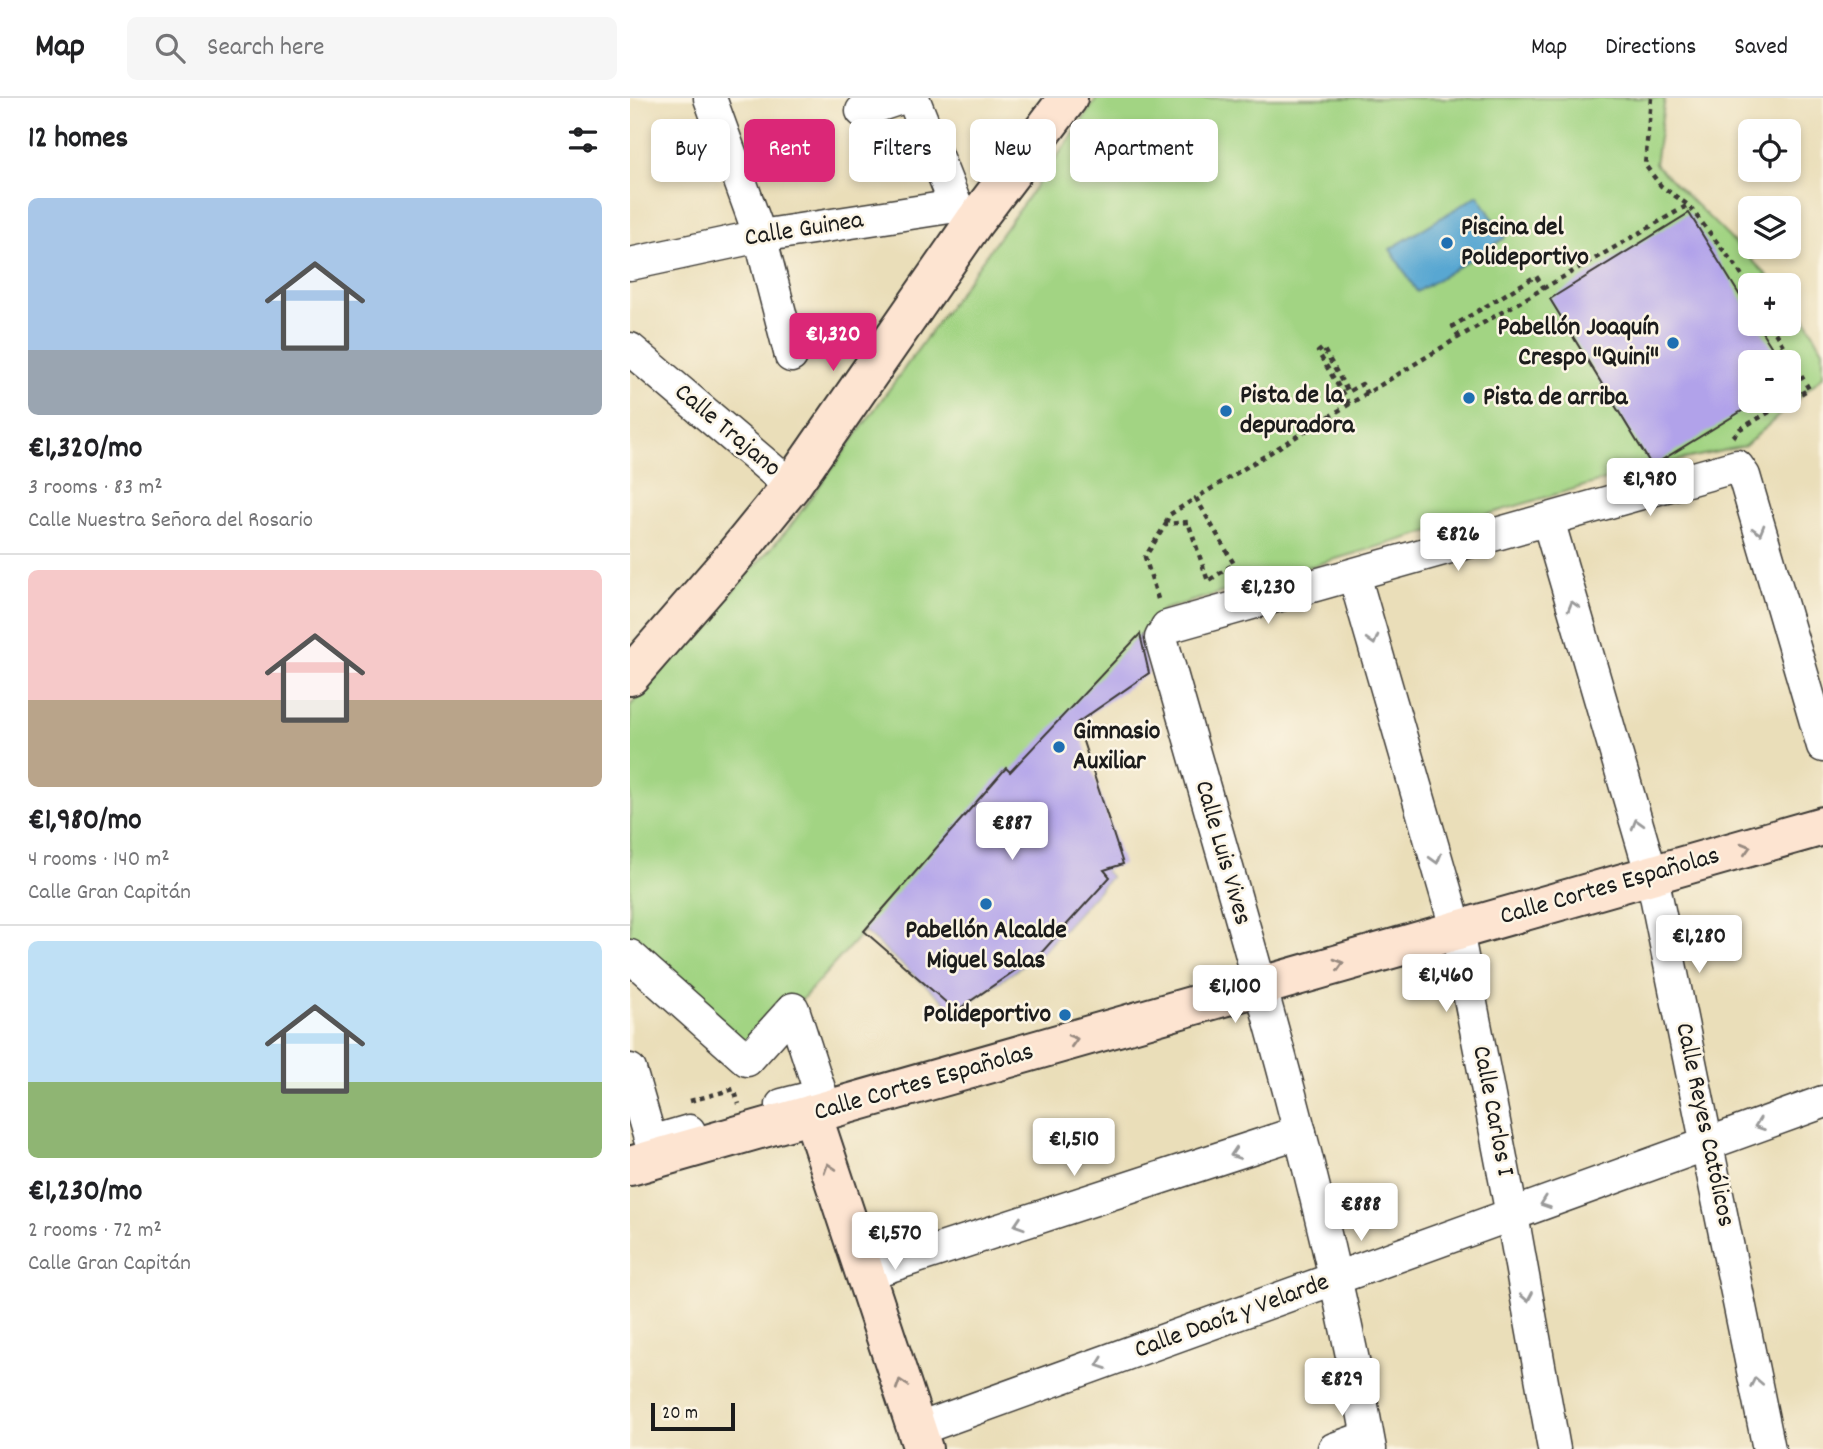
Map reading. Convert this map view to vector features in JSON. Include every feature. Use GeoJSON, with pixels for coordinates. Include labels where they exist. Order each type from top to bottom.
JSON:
{"type":"FeatureCollection","features":[{"type":"Feature","properties":{"kind":"street"},"geometry":{"type":"LineString","coordinates":[[710,98],[760,236],[791,356]]}},
{"type":"Feature","properties":{"kind":"street"},"geometry":{"type":"LineString","coordinates":[[862,111],[901,98]]}},
{"type":"Feature","properties":{"kind":"street"},"geometry":{"type":"LineString","coordinates":[[914,98],[965,214]]}},
{"type":"Feature","properties":{"kind":"street"},"geometry":{"type":"LineString","coordinates":[[632,671],[791,486],[965,214],[1068,98]]}},
{"type":"Feature","properties":{"kind":"street","name":"Calle Guinea"},"geometry":{"type":"LineString","coordinates":[[630,264],[760,236],[965,214]]}},
{"type":"Feature","properties":{"kind":"street","name":"Calle Trajano"},"geometry":{"type":"LineString","coordinates":[[630,349],[791,486]]}},
{"type":"Feature","properties":{"kind":"street"},"geometry":{"type":"LineString","coordinates":[[1164,618],[1354,575],[1737,466],[1744,476],[1823,746]]}},
{"type":"Feature","properties":{"kind":"street","name":"Calle Reyes Católicos"},"geometry":{"type":"LineString","coordinates":[[1548,520],[1651,876],[1769,1449]]}},
{"type":"Feature","properties":{"kind":"street","name":"Calle Carlos I"},"geometry":{"type":"LineString","coordinates":[[1354,575],[1457,931],[1513,1215],[1554,1449]]}},
{"type":"Feature","properties":{"kind":"street","name":"Calle Luis Vives"},"geometry":{"type":"LineString","coordinates":[[1164,618],[1161,638],[1300,1132],[1336,1280],[1368,1443]]}},
{"type":"Feature","properties":{"kind":"street","name":"Calle Cortes Españolas"},"geometry":{"type":"LineString","coordinates":[[640,1163],[1823,826]]}},
{"type":"Feature","properties":{"kind":"street"},"geometry":{"type":"LineString","coordinates":[[630,956],[747,1060],[793,1009],[821,1095],[651,1142],[630,1070]]}},
{"type":"Feature","properties":{"kind":"street"},"geometry":{"type":"LineString","coordinates":[[630,1096],[640,1163]]}},
{"type":"Feature","properties":{"kind":"street","name":"Calle Daoíz y Velarde"},"geometry":{"type":"LineString","coordinates":[[919,1440],[1336,1280],[1823,1102]]}},
{"type":"Feature","properties":{"kind":"street"},"geometry":{"type":"LineString","coordinates":[[812,1114],[919,1440]]}},
{"type":"Feature","properties":{"kind":"street"},"geometry":{"type":"LineString","coordinates":[[865,1274],[1300,1132]]}},
{"type":"Feature","properties":{"kind":"street"},"geometry":{"type":"LineString","coordinates":[[1334,1449],[1368,1443]]}},
{"type":"Feature","properties":{"kind":"path"},"geometry":{"type":"LineString","coordinates":[[1651,98],[1645,165],[1661,186],[1688,205],[1740,273]]}},
{"type":"Feature","properties":{"kind":"path"},"geometry":{"type":"LineString","coordinates":[[1164,618],[1146,557],[1169,515],[1459,337],[1688,205]]}},
{"type":"Feature","properties":{"kind":"path"},"geometry":{"type":"LineString","coordinates":[[1459,337],[1453,326],[1536,276],[1544,288]]}},
{"type":"Feature","properties":{"kind":"path"},"geometry":{"type":"LineString","coordinates":[[1349,404],[1318,352],[1323,348],[1348,391],[1362,384],[1367,394]]}},
{"type":"Feature","properties":{"kind":"path"},"geometry":{"type":"LineString","coordinates":[[1801,375],[1809,388],[1801,393]]}},
{"type":"Feature","properties":{"kind":"path"},"geometry":{"type":"LineString","coordinates":[[1737,466],[1733,436],[1767,413]]}},
{"type":"Feature","properties":{"kind":"path"},"geometry":{"type":"LineString","coordinates":[[1166,524],[1188,522],[1208,581],[1234,564],[1196,498]]}},
{"type":"Feature","properties":{"kind":"green space"},"geometry":{"type":"Polygon","coordinates":[[[1097,98],[1665,98],[1655,164],[1738,246],[1738,259],[1751,259],[1765,273],[1738,273],[1738,336],[1801,336],[1801,310],[1823,350],[1823,376],[1801,396],[1801,350],[1738,350],[1738,413],[1782,413],[1745,446],[1652,466],[1162,610],[1017,772],[1110,877],[1042,952],[956,1011],[864,931],[747,1060],[630,956],[630,706],[789,528],[1039,182],[1056,182],[1056,158],[1070,139],[1070,182],[1218,182],[1218,119],[1083,119],[1097,98]]]}},
{"type":"Feature","properties":{"kind":"water","name":"Piscina del Polideportivo"},"geometry":{"type":"Polygon","coordinates":[[[1478,195],[1505,238],[1417,292],[1390,249],[1478,195]]]}},
{"type":"Feature","properties":{"kind":"building","name":"Pabellón Joaquín Crespo \"Quini\""},"geometry":{"type":"Polygon","coordinates":[[[1689,213],[1738,293],[1738,336],[1765,336],[1773,350],[1738,350],[1738,413],[1652,466],[1550,299],[1689,213]]]}},
{"type":"Feature","properties":{"kind":"building","name":"Pabellón Alcalde Miguel Salas"},"geometry":{"type":"Polygon","coordinates":[[[1140,634],[1149,673],[1077,723],[1123,864],[1104,870],[1110,877],[1042,952],[956,1011],[864,931],[1006,768],[1010,772],[1140,634]]]}},
{"type":"Feature","properties":{"kind":"place","name":"Piscina del Polideportivo"},"geometry":{"type":"Point","coordinates":[1447,243]}},
{"type":"Feature","properties":{"kind":"place","name":"Pabellón Joaquín Crespo \"Quini\""},"geometry":{"type":"Point","coordinates":[1673,343]}},
{"type":"Feature","properties":{"kind":"place","name":"Pista de arriba"},"geometry":{"type":"Point","coordinates":[1469,398]}},
{"type":"Feature","properties":{"kind":"place","name":"Pista de la depuradora"},"geometry":{"type":"Point","coordinates":[1226,411]}},
{"type":"Feature","properties":{"kind":"place","name":"Gimnasio Auxiliar"},"geometry":{"type":"Point","coordinates":[1059,747]}},
{"type":"Feature","properties":{"kind":"place","name":"Pabellón Alcalde Miguel Salas"},"geometry":{"type":"Point","coordinates":[986,904]}},
{"type":"Feature","properties":{"kind":"place","name":"Polideportivo"},"geometry":{"type":"Point","coordinates":[1065,1015]}}]}
